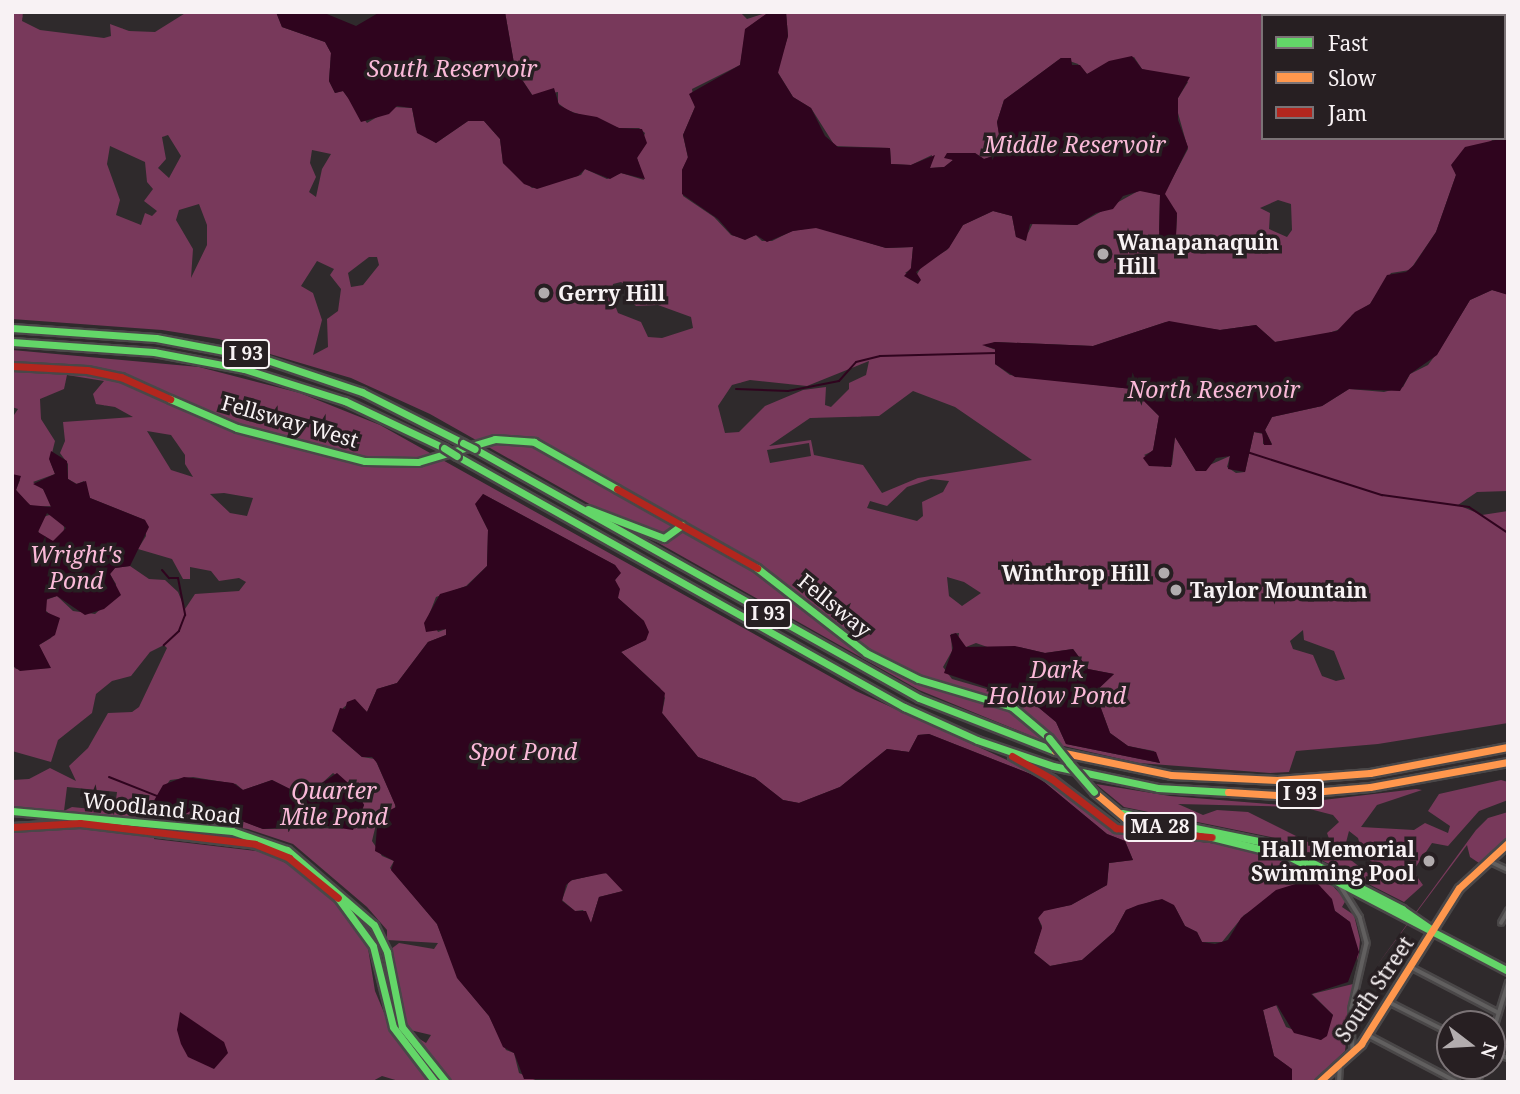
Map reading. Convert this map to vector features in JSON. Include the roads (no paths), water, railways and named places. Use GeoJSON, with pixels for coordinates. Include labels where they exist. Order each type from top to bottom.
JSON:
{"type":"FeatureCollection","features":[{"type":"Feature","properties":{"kind":"main road","name":"I 93"},"geometry":{"type":"LineString","coordinates":[[12,328],[156,338],[261,358],[362,392],[475,449],[919,698],[992,731],[1067,755],[1171,775],[1277,780],[1370,773],[1508,747]]}},
{"type":"Feature","properties":{"kind":"main road","name":"I 93"},"geometry":{"type":"LineString","coordinates":[[12,342],[141,351],[244,369],[345,401],[444,448],[892,701],[1001,749],[1118,781],[1251,795],[1357,789],[1508,762]]}},
{"type":"Feature","properties":{"kind":"main road","name":"Fellsway West"},"geometry":{"type":"LineString","coordinates":[[12,366],[87,370],[121,377],[245,430],[365,461],[418,462],[488,440],[521,439]]}},
{"type":"Feature","properties":{"kind":"main road","name":"Fellsway"},"geometry":{"type":"LineString","coordinates":[[521,439],[547,448],[773,577],[866,653],[915,678],[1012,707],[1049,738],[1094,792],[1111,808],[1144,825],[1271,849],[1434,932]]}},
{"type":"Feature","properties":{"kind":"main road"},"geometry":{"type":"LineString","coordinates":[[567,501],[664,538],[682,525]]}},
{"type":"Feature","properties":{"kind":"main road"},"geometry":{"type":"LineString","coordinates":[[1001,749],[1052,779],[1116,828],[1212,837]]}},
{"type":"Feature","properties":{"kind":"main road","name":"MA 28"},"geometry":{"type":"LineString","coordinates":[[1111,808],[1272,843],[1402,909],[1434,932],[1508,971]]}},
{"type":"Feature","properties":{"kind":"main road","name":"Woodland Road"},"geometry":{"type":"LineString","coordinates":[[12,811],[222,837],[267,848],[302,867],[362,917],[385,947],[404,1032],[446,1082]]}},
{"type":"Feature","properties":{"kind":"main road","name":"Woodland Road"},"geometry":{"type":"LineString","coordinates":[[12,827],[73,823],[138,827]]}},
{"type":"Feature","properties":{"kind":"main road","name":"South Street"},"geometry":{"type":"LineString","coordinates":[[1319,1082],[1353,1053],[1367,1035],[1434,932],[1458,888],[1508,843]]}},
{"type":"Feature","properties":{"kind":"main road","name":"Woodland Road"},"geometry":{"type":"LineString","coordinates":[[362,917],[373,946],[393,1027],[435,1082]]}},
{"type":"Feature","properties":{"kind":"main road"},"geometry":{"type":"LineString","coordinates":[[381,981],[391,979]]}},
{"type":"Feature","properties":{"kind":"street"},"geometry":{"type":"LineString","coordinates":[[1488,860],[1508,870]]}},
{"type":"Feature","properties":{"kind":"street"},"geometry":{"type":"LineString","coordinates":[[1336,881],[1357,910],[1367,939],[1352,1008],[1353,1053]]}},
{"type":"Feature","properties":{"kind":"street"},"geometry":{"type":"LineString","coordinates":[[1501,923],[1508,911]]}},
{"type":"Feature","properties":{"kind":"street"},"geometry":{"type":"LineString","coordinates":[[1411,967],[1493,1010]]}},
{"type":"Feature","properties":{"kind":"street"},"geometry":{"type":"LineString","coordinates":[[1500,1010],[1508,983]]}},
{"type":"Feature","properties":{"kind":"street"},"geometry":{"type":"LineString","coordinates":[[1389,1002],[1436,1026]]}},
{"type":"Feature","properties":{"kind":"street"},"geometry":{"type":"LineString","coordinates":[[1367,1035],[1457,1082]]}},
{"type":"Feature","properties":{"kind":"street","name":"South Street"},"geometry":{"type":"LineString","coordinates":[[1339,1082],[1340,1064]]}},
{"type":"Feature","properties":{"kind":"water","name":"South Reservoir"},"geometry":{"type":"Polygon","coordinates":[[[276,12],[322,12],[356,26],[380,12],[505,12],[515,69],[532,95],[554,88],[559,105],[574,113],[597,117],[619,128],[642,129],[647,143],[637,158],[645,179],[621,173],[610,179],[585,169],[578,176],[537,189],[524,184],[503,163],[500,139],[484,121],[468,121],[436,143],[417,133],[412,108],[397,106],[389,114],[361,122],[343,91],[335,93],[329,81],[331,53],[325,42],[282,27],[276,12]]]}},
{"type":"Feature","properties":{"kind":"water","name":"Middle Reservoir"},"geometry":{"type":"Polygon","coordinates":[[[769,12],[786,12],[788,36],[778,73],[793,97],[811,108],[825,136],[838,147],[890,148],[891,164],[911,165],[935,155],[930,168],[944,167],[953,160],[944,158],[947,153],[975,153],[984,159],[1002,153],[997,122],[1004,100],[1061,58],[1071,58],[1072,65],[1080,65],[1087,74],[1109,61],[1132,56],[1142,69],[1190,77],[1178,98],[1178,120],[1188,147],[1165,194],[1177,213],[1176,235],[1165,242],[1159,238],[1160,195],[1140,191],[1123,196],[1113,209],[1096,213],[1077,225],[1030,224],[1026,241],[1016,237],[1012,216],[993,211],[963,225],[949,248],[916,272],[921,280],[918,284],[904,276],[911,268],[913,247],[886,248],[816,228],[793,231],[767,242],[756,235],[745,240],[732,235],[718,219],[682,194],[682,170],[688,157],[683,135],[695,107],[689,94],[740,65],[745,29],[769,12]]]}},
{"type":"Feature","properties":{"kind":"water","name":"North Reservoir"},"geometry":{"type":"Polygon","coordinates":[[[1508,128],[1508,295],[1492,290],[1470,300],[1437,355],[1410,374],[1400,391],[1349,389],[1322,406],[1272,417],[1265,430],[1272,445],[1264,445],[1262,433],[1254,432],[1245,472],[1228,469],[1230,456],[1216,458],[1206,471],[1196,471],[1175,437],[1171,467],[1149,466],[1143,458],[1153,450],[1159,416],[1132,389],[1015,377],[995,364],[995,349],[982,345],[995,342],[1093,346],[1169,321],[1220,330],[1256,325],[1275,342],[1337,331],[1355,312],[1370,304],[1387,275],[1406,272],[1414,265],[1436,232],[1456,175],[1451,165],[1465,147],[1506,140],[1508,128]]]}},
{"type":"Feature","properties":{"kind":"water","name":"Wright's Pond"},"geometry":{"type":"Polygon","coordinates":[[[51,451],[67,461],[68,479],[76,484],[86,481],[90,498],[145,520],[149,527],[130,566],[115,568],[110,574],[121,595],[104,609],[85,615],[57,596],[47,599],[46,612],[60,618],[55,635],[39,645],[51,668],[20,671],[12,665],[12,474],[21,476],[16,490],[30,505],[51,507],[43,489],[33,484],[55,474],[49,459],[51,451]],[[47,513],[38,532],[53,541],[66,528],[47,513]]]}},
{"type":"Feature","properties":{"kind":"water","name":"Spot Pond"},"geometry":{"type":"Polygon","coordinates":[[[483,494],[615,565],[621,573],[615,580],[620,589],[618,598],[644,621],[649,632],[646,640],[621,652],[665,693],[662,713],[698,757],[755,778],[783,800],[799,803],[840,787],[887,749],[909,752],[918,735],[929,734],[1038,777],[1107,834],[1125,841],[1133,860],[1109,863],[1107,885],[1071,905],[1044,911],[1038,918],[1042,928],[1034,953],[1050,966],[1082,960],[1114,932],[1126,910],[1138,905],[1162,899],[1174,905],[1185,926],[1197,932],[1202,942],[1215,944],[1228,940],[1241,918],[1276,890],[1305,881],[1318,884],[1332,899],[1335,911],[1350,922],[1359,952],[1348,982],[1311,994],[1333,1015],[1327,1036],[1321,1040],[1294,1033],[1277,1005],[1263,1010],[1274,1056],[1292,1069],[1292,1082],[524,1079],[514,1053],[503,1047],[489,1016],[457,978],[437,924],[391,870],[394,861],[375,851],[378,816],[396,807],[377,763],[372,757],[362,757],[332,731],[340,708],[345,709],[347,702],[355,699],[367,712],[377,689],[397,683],[428,642],[446,635],[446,629],[426,632],[424,623],[440,594],[467,586],[487,566],[488,530],[475,504],[483,494]],[[606,873],[572,880],[566,885],[562,901],[575,911],[586,911],[591,923],[599,897],[623,891],[606,873]]]}},
{"type":"Feature","properties":{"kind":"water","name":"Dark Hollow Pond"},"geometry":{"type":"Polygon","coordinates":[[[956,633],[966,647],[1015,646],[1045,653],[1073,649],[1088,669],[1114,674],[1095,692],[1110,733],[1128,746],[1156,752],[1160,763],[1066,744],[1056,722],[1032,702],[944,673],[953,648],[950,635],[956,633]]]}},
{"type":"Feature","properties":{"kind":"water","name":"Quarter Mile Pond"},"geometry":{"type":"Polygon","coordinates":[[[337,773],[356,790],[364,805],[353,830],[320,825],[263,829],[239,820],[210,821],[194,809],[177,819],[144,818],[163,785],[184,777],[233,783],[243,790],[272,780],[290,789],[322,783],[337,773]]]}},
{"type":"Feature","properties":{"kind":"water"},"geometry":{"type":"Polygon","coordinates":[[[180,1012],[224,1042],[228,1053],[214,1069],[188,1057],[177,1030],[180,1012]]]}},
{"type":"Feature","properties":{"kind":"waterway"},"geometry":{"type":"LineString","coordinates":[[736,389],[788,391],[839,381],[856,362],[880,356],[996,353]]}},
{"type":"Feature","properties":{"kind":"waterway"},"geometry":{"type":"LineString","coordinates":[[1247,452],[1382,495],[1469,507],[1508,533]]}},
{"type":"Feature","properties":{"kind":"waterway"},"geometry":{"type":"LineString","coordinates":[[162,570],[169,578],[178,578],[185,615],[179,631],[164,645]]}},
{"type":"Feature","properties":{"kind":"waterway"},"geometry":{"type":"LineString","coordinates":[[109,777],[157,796]]}},
{"type":"Feature","properties":{"kind":"place","name":"Wanapanaquin Hill"},"geometry":{"type":"Point","coordinates":[1103,254]}},
{"type":"Feature","properties":{"kind":"place","name":"Gerry Hill"},"geometry":{"type":"Point","coordinates":[544,293]}},
{"type":"Feature","properties":{"kind":"place","name":"Winthrop Hill"},"geometry":{"type":"Point","coordinates":[1164,573]}},
{"type":"Feature","properties":{"kind":"place","name":"Taylor Mountain"},"geometry":{"type":"Point","coordinates":[1176,590]}},
{"type":"Feature","properties":{"kind":"place","name":"Hall Memorial Swimming Pool"},"geometry":{"type":"Point","coordinates":[1429,861]}}]}
